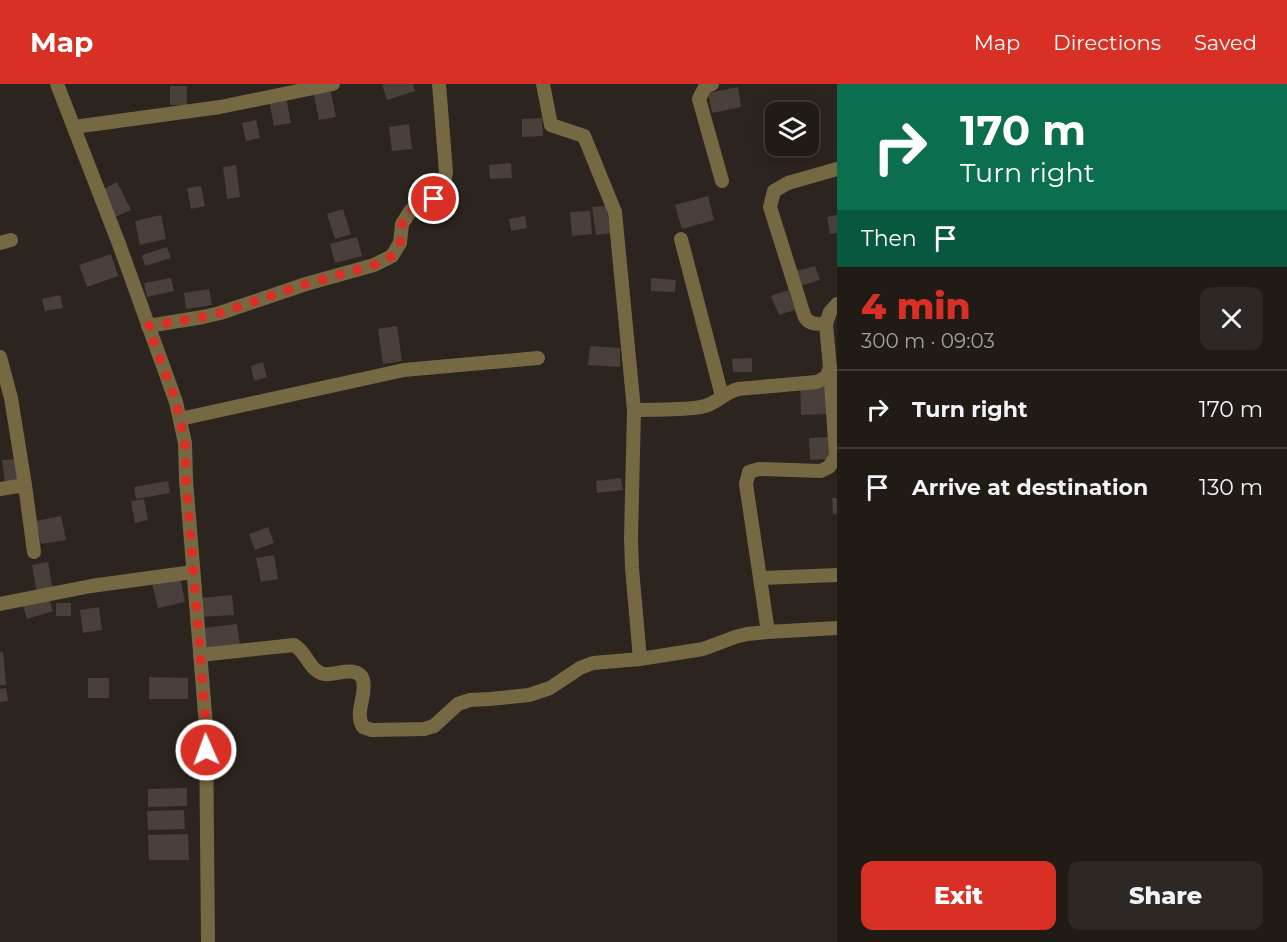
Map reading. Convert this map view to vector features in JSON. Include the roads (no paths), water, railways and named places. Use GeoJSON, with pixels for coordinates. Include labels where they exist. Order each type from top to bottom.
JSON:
{"type":"FeatureCollection","features":[{"type":"Feature","properties":{"kind":"street"},"geometry":{"type":"LineString","coordinates":[[57,84],[176,402],[185,443],[206,726],[208,942]]}},
{"type":"Feature","properties":{"kind":"street"},"geometry":{"type":"LineString","coordinates":[[74,127],[220,107],[333,84]]}},
{"type":"Feature","properties":{"kind":"street"},"geometry":{"type":"LineString","coordinates":[[148,326],[220,313],[306,284],[374,265],[392,256],[400,243],[402,224],[411,210],[434,199],[443,189],[446,172],[439,84]]}},
{"type":"Feature","properties":{"kind":"street"},"geometry":{"type":"LineString","coordinates":[[543,84],[551,125],[584,136],[615,212],[634,410],[631,538],[640,659]]}},
{"type":"Feature","properties":{"kind":"street"},"geometry":{"type":"LineString","coordinates":[[712,84],[705,87],[699,99],[722,181]]}},
{"type":"Feature","properties":{"kind":"street"},"geometry":{"type":"LineString","coordinates":[[826,324],[811,323],[806,320],[770,207],[774,191],[788,183],[837,169]]}},
{"type":"Feature","properties":{"kind":"street"},"geometry":{"type":"LineString","coordinates":[[681,238],[722,396]]}},
{"type":"Feature","properties":{"kind":"street"},"geometry":{"type":"LineString","coordinates":[[768,632],[746,484],[749,472],[759,469],[821,471],[829,467],[836,456],[826,324],[830,312],[837,304]]}},
{"type":"Feature","properties":{"kind":"street"},"geometry":{"type":"LineString","coordinates":[[0,357],[11,398],[34,552]]}},
{"type":"Feature","properties":{"kind":"street"},"geometry":{"type":"LineString","coordinates":[[180,419],[404,370],[538,358]]}},
{"type":"Feature","properties":{"kind":"street"},"geometry":{"type":"LineString","coordinates":[[634,410],[704,406],[717,402],[722,396],[738,388],[817,382],[826,377],[830,368]]}},
{"type":"Feature","properties":{"kind":"street"},"geometry":{"type":"LineString","coordinates":[[0,489],[25,485]]}},
{"type":"Feature","properties":{"kind":"street"},"geometry":{"type":"LineString","coordinates":[[0,604],[91,586],[193,572]]}},
{"type":"Feature","properties":{"kind":"street"},"geometry":{"type":"LineString","coordinates":[[760,578],[837,575]]}},
{"type":"Feature","properties":{"kind":"street"},"geometry":{"type":"LineString","coordinates":[[200,655],[294,645],[301,649],[315,670],[325,674],[352,671],[360,675],[363,680],[360,717],[363,727],[372,730],[424,729],[434,726],[458,704],[470,700],[529,695],[550,687],[593,663],[640,659],[703,649],[735,637],[768,632],[837,628]]}}]}
